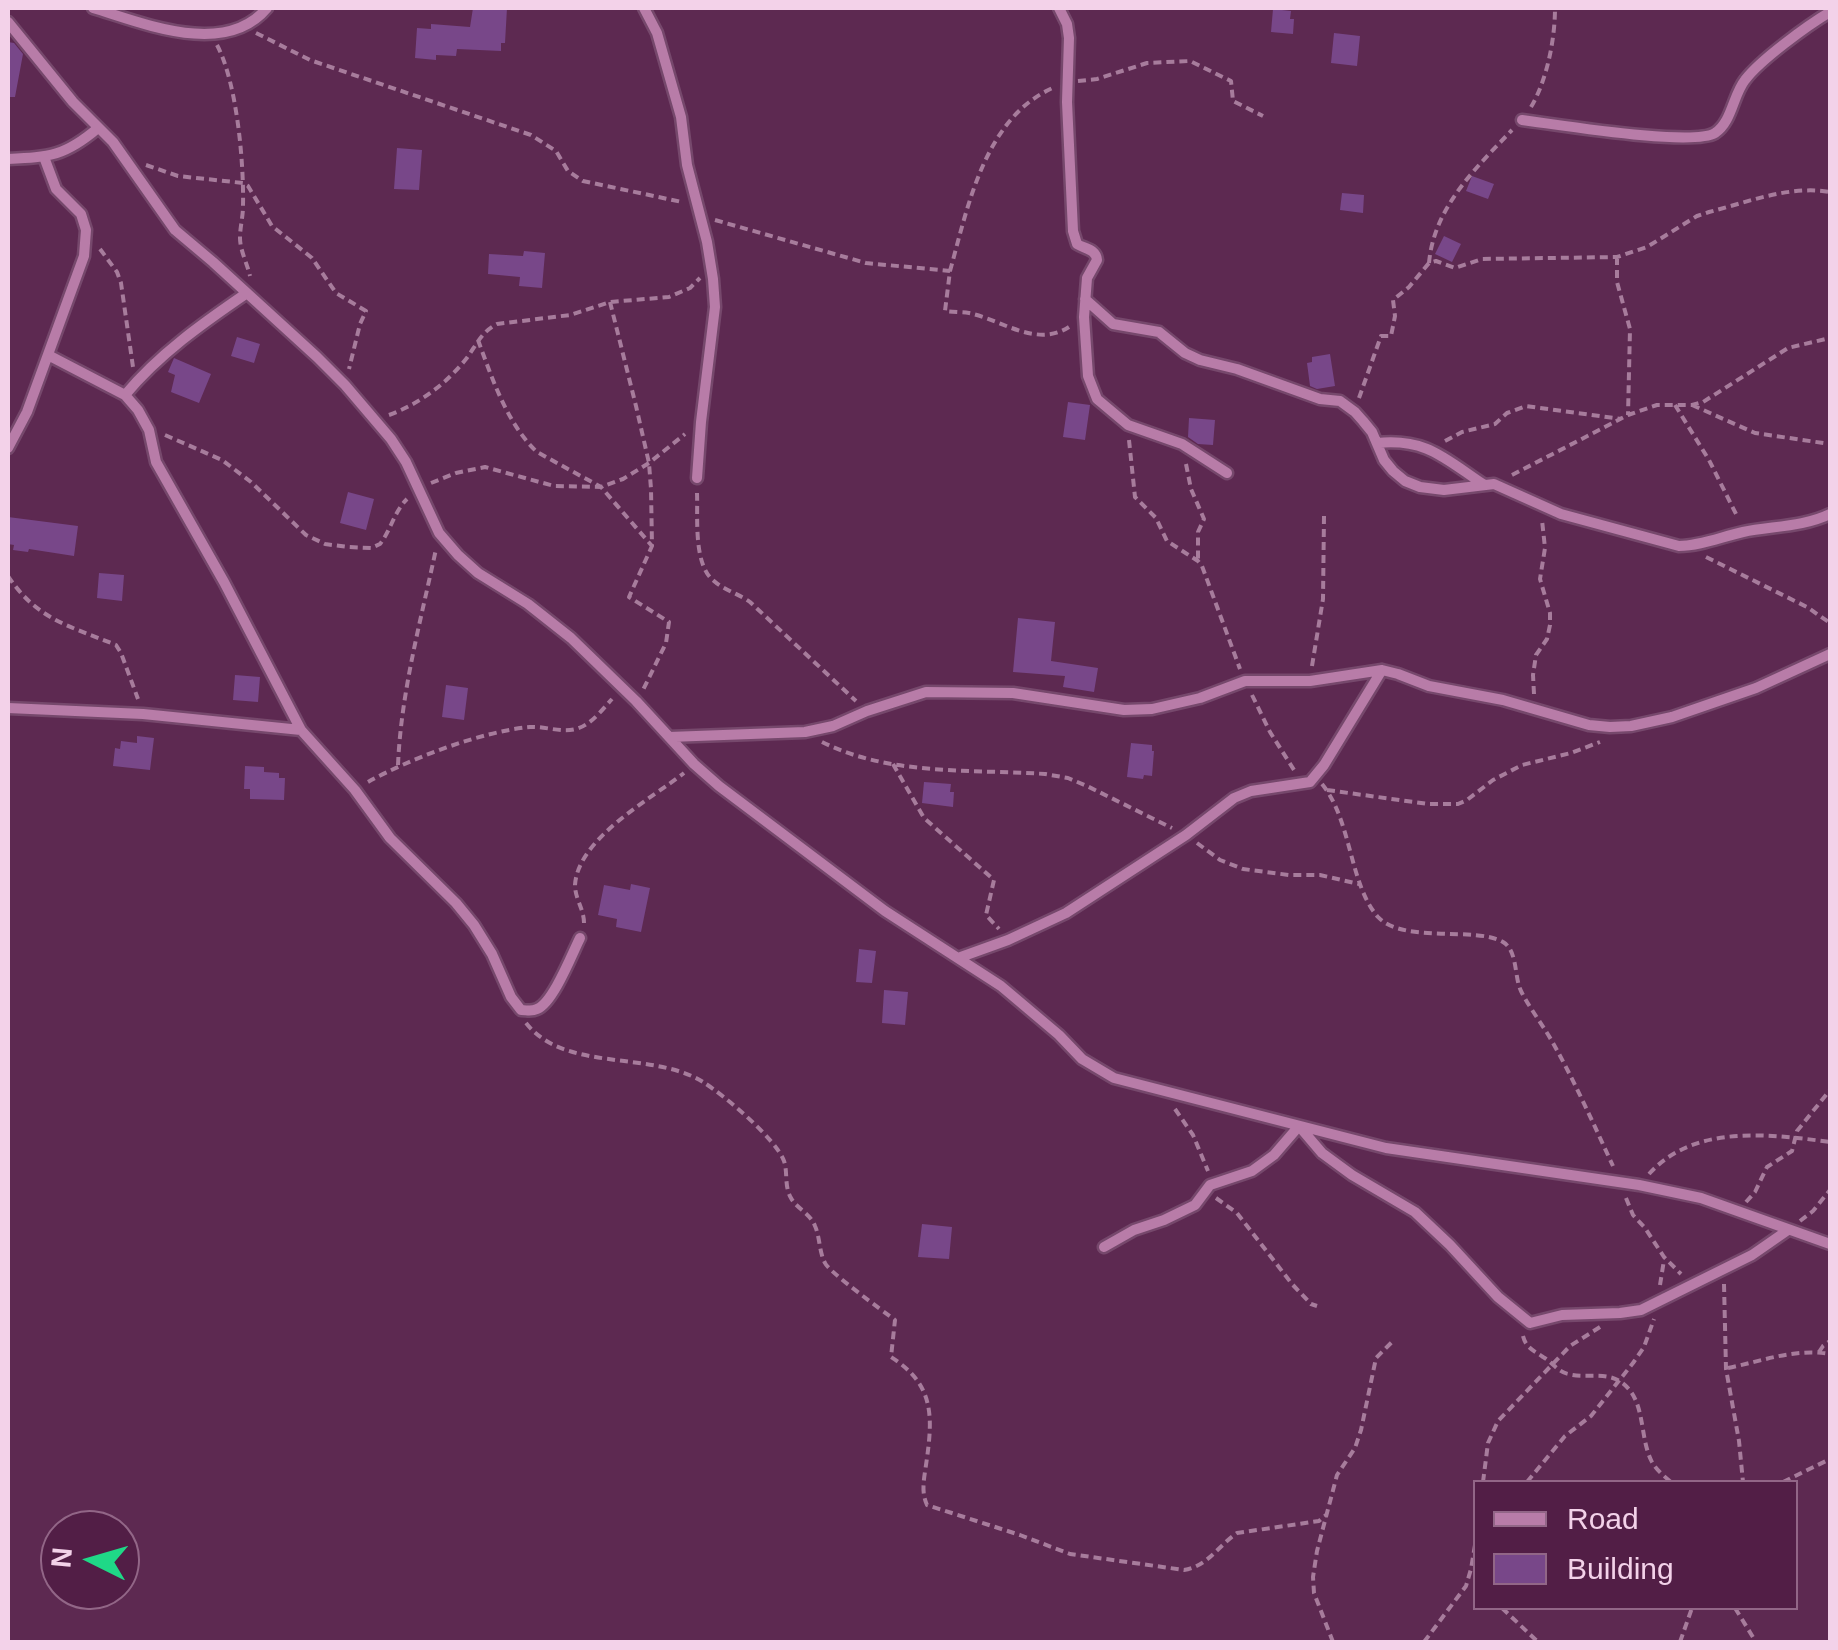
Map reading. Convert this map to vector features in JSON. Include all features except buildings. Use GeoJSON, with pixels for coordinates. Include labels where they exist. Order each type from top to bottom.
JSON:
{"type":"FeatureCollection","features":[{"type":"Feature","properties":{"kind":"street"},"geometry":{"type":"LineString","coordinates":[[92,8],[188,34],[244,27],[267,8]]}},
{"type":"Feature","properties":{"kind":"street"},"geometry":{"type":"LineString","coordinates":[[644,8],[657,33],[676,99],[716,307],[696,478]]}},
{"type":"Feature","properties":{"kind":"street"},"geometry":{"type":"LineString","coordinates":[[1060,8],[1069,38],[1073,232],[1076,244],[1096,255],[1086,278],[1084,316],[1091,388],[1097,399],[1128,425],[1182,444],[1228,473]]}},
{"type":"Feature","properties":{"kind":"street"},"geometry":{"type":"LineString","coordinates":[[1522,120],[1675,139],[1706,137],[1718,132],[1725,122],[1746,78],[1830,12]]}},
{"type":"Feature","properties":{"kind":"street"},"geometry":{"type":"LineString","coordinates":[[8,22],[73,102],[123,155],[176,230],[345,385],[398,450],[439,533],[458,555],[571,638],[718,786],[886,911],[1016,998],[1060,1034],[1082,1059],[1114,1078],[1386,1148],[1639,1185],[1701,1198],[1830,1244]]}},
{"type":"Feature","properties":{"kind":"street"},"geometry":{"type":"LineString","coordinates":[[8,159],[63,152],[98,128]]}},
{"type":"Feature","properties":{"kind":"street"},"geometry":{"type":"LineString","coordinates":[[8,448],[27,412],[84,256],[86,230],[81,214],[56,189],[44,157]]}},
{"type":"Feature","properties":{"kind":"street"},"geometry":{"type":"LineString","coordinates":[[125,396],[204,322],[250,297]]}},
{"type":"Feature","properties":{"kind":"street"},"geometry":{"type":"LineString","coordinates":[[1085,299],[1112,324],[1159,332],[1200,360],[1320,399],[1340,401],[1355,412],[1377,442],[1384,460],[1406,481],[1444,490],[1489,484]]}},
{"type":"Feature","properties":{"kind":"street"},"geometry":{"type":"LineString","coordinates":[[48,355],[125,396],[138,410],[149,430],[156,462],[301,730],[355,790],[390,838],[474,925],[520,1010],[541,1008],[549,999],[580,938]]}},
{"type":"Feature","properties":{"kind":"street"},"geometry":{"type":"LineString","coordinates":[[1377,442],[1414,443],[1489,484],[1540,506],[1678,546],[1808,522],[1830,514]]}},
{"type":"Feature","properties":{"kind":"street"},"geometry":{"type":"LineString","coordinates":[[669,738],[805,732],[833,726],[926,692],[1013,694],[1124,710],[1152,710],[1245,681],[1310,680],[1382,670],[1429,686],[1610,728],[1672,717],[1756,688],[1830,654]]}},
{"type":"Feature","properties":{"kind":"street"},"geometry":{"type":"LineString","coordinates":[[958,958],[1008,940],[1066,912],[1186,835],[1234,798],[1251,791],[1303,784],[1316,776],[1382,670]]}},
{"type":"Feature","properties":{"kind":"street"},"geometry":{"type":"LineString","coordinates":[[8,708],[143,714],[301,730]]}},
{"type":"Feature","properties":{"kind":"street"},"geometry":{"type":"LineString","coordinates":[[1104,1247],[1134,1230],[1196,1205],[1210,1185],[1252,1171],[1274,1155],[1299,1126]]}},
{"type":"Feature","properties":{"kind":"street"},"geometry":{"type":"LineString","coordinates":[[1299,1126],[1322,1152],[1352,1176],[1415,1212],[1530,1323],[1562,1315],[1641,1310],[1752,1255],[1788,1230]]}},
{"type":"Feature","properties":{"kind":"path"},"geometry":{"type":"LineString","coordinates":[[1355,412],[1381,336],[1392,336],[1392,300],[1409,288],[1429,262],[1434,234],[1457,192],[1534,103],[1541,86],[1555,8]]}},
{"type":"Feature","properties":{"kind":"path"},"geometry":{"type":"LineString","coordinates":[[244,27],[310,60],[531,135],[556,151],[568,170],[583,181],[696,204]]}},
{"type":"Feature","properties":{"kind":"path"},"geometry":{"type":"LineString","coordinates":[[209,33],[225,60],[238,126],[243,183],[240,238],[250,297]]}},
{"type":"Feature","properties":{"kind":"path"},"geometry":{"type":"LineString","coordinates":[[1084,316],[1063,331],[1046,335],[1030,334],[970,313],[945,311],[950,271],[981,172],[998,138],[1019,111],[1041,93],[1067,82],[1098,78],[1147,63],[1190,61],[1231,80],[1233,101],[1263,116]]}},
{"type":"Feature","properties":{"kind":"path"},"geometry":{"type":"LineString","coordinates":[[123,155],[167,174],[243,183],[250,190],[277,231],[312,258],[336,292],[366,312],[345,385]]}},
{"type":"Feature","properties":{"kind":"path"},"geometry":{"type":"LineString","coordinates":[[1429,262],[1455,268],[1482,259],[1617,257],[1647,247],[1709,212],[1796,190],[1830,192]]}},
{"type":"Feature","properties":{"kind":"path"},"geometry":{"type":"LineString","coordinates":[[700,217],[866,263],[950,271]]}},
{"type":"Feature","properties":{"kind":"path"},"geometry":{"type":"LineString","coordinates":[[86,230],[121,283],[136,382]]}},
{"type":"Feature","properties":{"kind":"path"},"geometry":{"type":"LineString","coordinates":[[1617,257],[1617,282],[1630,329],[1628,414]]}},
{"type":"Feature","properties":{"kind":"path"},"geometry":{"type":"LineString","coordinates":[[374,420],[411,407],[426,397],[497,324],[570,315],[610,302],[669,297],[690,288],[711,268]]}},
{"type":"Feature","properties":{"kind":"path"},"geometry":{"type":"LineString","coordinates":[[610,302],[648,463],[652,546],[629,596],[669,622],[669,633],[657,662],[636,701]]}},
{"type":"Feature","properties":{"kind":"path"},"geometry":{"type":"LineString","coordinates":[[1489,484],[1546,460],[1628,414],[1657,405],[1692,405],[1714,397],[1788,348],[1830,338]]}},
{"type":"Feature","properties":{"kind":"path"},"geometry":{"type":"LineString","coordinates":[[478,340],[510,416],[529,444],[601,487],[652,546]]}},
{"type":"Feature","properties":{"kind":"path"},"geometry":{"type":"LineString","coordinates":[[1675,405],[1709,460],[1744,532]]}},
{"type":"Feature","properties":{"kind":"path"},"geometry":{"type":"LineString","coordinates":[[1692,405],[1755,433],[1830,444]]}},
{"type":"Feature","properties":{"kind":"path"},"geometry":{"type":"LineString","coordinates":[[1432,450],[1454,436],[1495,424],[1507,413],[1526,406],[1621,418]]}},
{"type":"Feature","properties":{"kind":"path"},"geometry":{"type":"LineString","coordinates":[[149,430],[222,460],[306,535],[325,544],[361,548],[380,544],[400,506],[418,488],[456,473],[486,468],[554,486],[601,487],[648,463],[700,422]]}},
{"type":"Feature","properties":{"kind":"path"},"geometry":{"type":"LineString","coordinates":[[1128,425],[1135,497],[1156,518],[1167,541],[1198,561]]}},
{"type":"Feature","properties":{"kind":"path"},"geometry":{"type":"LineString","coordinates":[[1182,444],[1191,489],[1204,520],[1198,532],[1198,561],[1245,681],[1270,732],[1303,784]]}},
{"type":"Feature","properties":{"kind":"path"},"geometry":{"type":"LineString","coordinates":[[696,478],[698,538],[706,573],[718,585],[750,602],[867,711]]}},
{"type":"Feature","properties":{"kind":"path"},"geometry":{"type":"LineString","coordinates":[[1535,708],[1534,664],[1550,626],[1540,579],[1545,548],[1540,506]]}},
{"type":"Feature","properties":{"kind":"path"},"geometry":{"type":"LineString","coordinates":[[1310,680],[1322,599],[1324,516]]}},
{"type":"Feature","properties":{"kind":"path"},"geometry":{"type":"LineString","coordinates":[[398,766],[404,697],[439,533]]}},
{"type":"Feature","properties":{"kind":"path"},"geometry":{"type":"LineString","coordinates":[[1678,546],[1731,568],[1830,622]]}},
{"type":"Feature","properties":{"kind":"path"},"geometry":{"type":"LineString","coordinates":[[8,576],[39,612],[116,645],[143,714]]}},
{"type":"Feature","properties":{"kind":"path"},"geometry":{"type":"LineString","coordinates":[[355,790],[398,766],[488,736],[531,726],[575,729],[594,718],[623,688]]}},
{"type":"Feature","properties":{"kind":"path"},"geometry":{"type":"LineString","coordinates":[[805,732],[845,752],[894,764],[1068,778],[1186,835],[1220,860],[1243,869],[1289,876],[1320,875],[1361,884]]}},
{"type":"Feature","properties":{"kind":"path"},"geometry":{"type":"LineString","coordinates":[[1327,790],[1428,804],[1458,804],[1522,764],[1570,753],[1607,738]]}},
{"type":"Feature","properties":{"kind":"path"},"geometry":{"type":"LineString","coordinates":[[580,938],[584,920],[576,878],[581,864],[610,826],[694,764]]}},
{"type":"Feature","properties":{"kind":"path"},"geometry":{"type":"LineString","coordinates":[[894,764],[924,818],[994,880],[986,915],[1008,940]]}},
{"type":"Feature","properties":{"kind":"path"},"geometry":{"type":"LineString","coordinates":[[1316,776],[1327,790],[1345,830],[1361,884],[1379,917],[1391,926],[1494,939],[1508,946],[1518,984],[1554,1043],[1633,1215],[1664,1257],[1694,1284]]}},
{"type":"Feature","properties":{"kind":"path"},"geometry":{"type":"LineString","coordinates":[[520,1010],[532,1030],[554,1046],[684,1072],[720,1094],[776,1145],[787,1172],[788,1193],[810,1216],[825,1265],[895,1320],[891,1357],[921,1382],[929,1416],[930,1442],[923,1492],[927,1505],[1070,1554],[1184,1570],[1208,1560],[1238,1533],[1319,1521],[1326,1516]]}},
{"type":"Feature","properties":{"kind":"path"},"geometry":{"type":"LineString","coordinates":[[1153,1088],[1185,1120],[1204,1160],[1213,1196],[1237,1212],[1292,1284],[1317,1306]]}},
{"type":"Feature","properties":{"kind":"path"},"geometry":{"type":"LineString","coordinates":[[1740,1211],[1767,1167],[1792,1151],[1802,1124],[1830,1090]]}},
{"type":"Feature","properties":{"kind":"path"},"geometry":{"type":"LineString","coordinates":[[1639,1185],[1671,1154],[1691,1143],[1726,1137],[1830,1142]]}},
{"type":"Feature","properties":{"kind":"path"},"geometry":{"type":"LineString","coordinates":[[1788,1230],[1813,1211],[1830,1190]]}},
{"type":"Feature","properties":{"kind":"path"},"geometry":{"type":"LineString","coordinates":[[1529,1480],[1565,1436],[1591,1416],[1644,1347],[1659,1302],[1664,1257]]}},
{"type":"Feature","properties":{"kind":"path"},"geometry":{"type":"LineString","coordinates":[[1724,1269],[1726,1368],[1743,1480]]}},
{"type":"Feature","properties":{"kind":"path"},"geometry":{"type":"LineString","coordinates":[[1482,1480],[1488,1443],[1498,1421],[1570,1346],[1620,1313]]}},
{"type":"Feature","properties":{"kind":"path"},"geometry":{"type":"LineString","coordinates":[[1530,1323],[1523,1333],[1528,1348],[1566,1374],[1608,1376],[1633,1394],[1651,1461],[1669,1480]]}},
{"type":"Feature","properties":{"kind":"path"},"geometry":{"type":"LineString","coordinates":[[1819,1352],[1830,1341]]}},
{"type":"Feature","properties":{"kind":"path"},"geometry":{"type":"LineString","coordinates":[[1332,1642],[1314,1593],[1312,1576],[1337,1475],[1362,1430],[1376,1358],[1392,1342]]}},
{"type":"Feature","properties":{"kind":"path"},"geometry":{"type":"LineString","coordinates":[[1726,1368],[1783,1354],[1830,1354]]}},
{"type":"Feature","properties":{"kind":"path"},"geometry":{"type":"LineString","coordinates":[[1786,1480],[1830,1459]]}},
{"type":"Feature","properties":{"kind":"path"},"geometry":{"type":"LineString","coordinates":[[1424,1642],[1469,1579],[1473,1558]]}},
{"type":"Feature","properties":{"kind":"path"},"geometry":{"type":"LineString","coordinates":[[1469,1579],[1473,1582]]}},
{"type":"Feature","properties":{"kind":"path"},"geometry":{"type":"LineString","coordinates":[[1504,1610],[1538,1642]]}},
{"type":"Feature","properties":{"kind":"path"},"geometry":{"type":"LineString","coordinates":[[1680,1642],[1691,1610]]}},
{"type":"Feature","properties":{"kind":"path"},"geometry":{"type":"LineString","coordinates":[[1736,1610],[1756,1642]]}}]}
